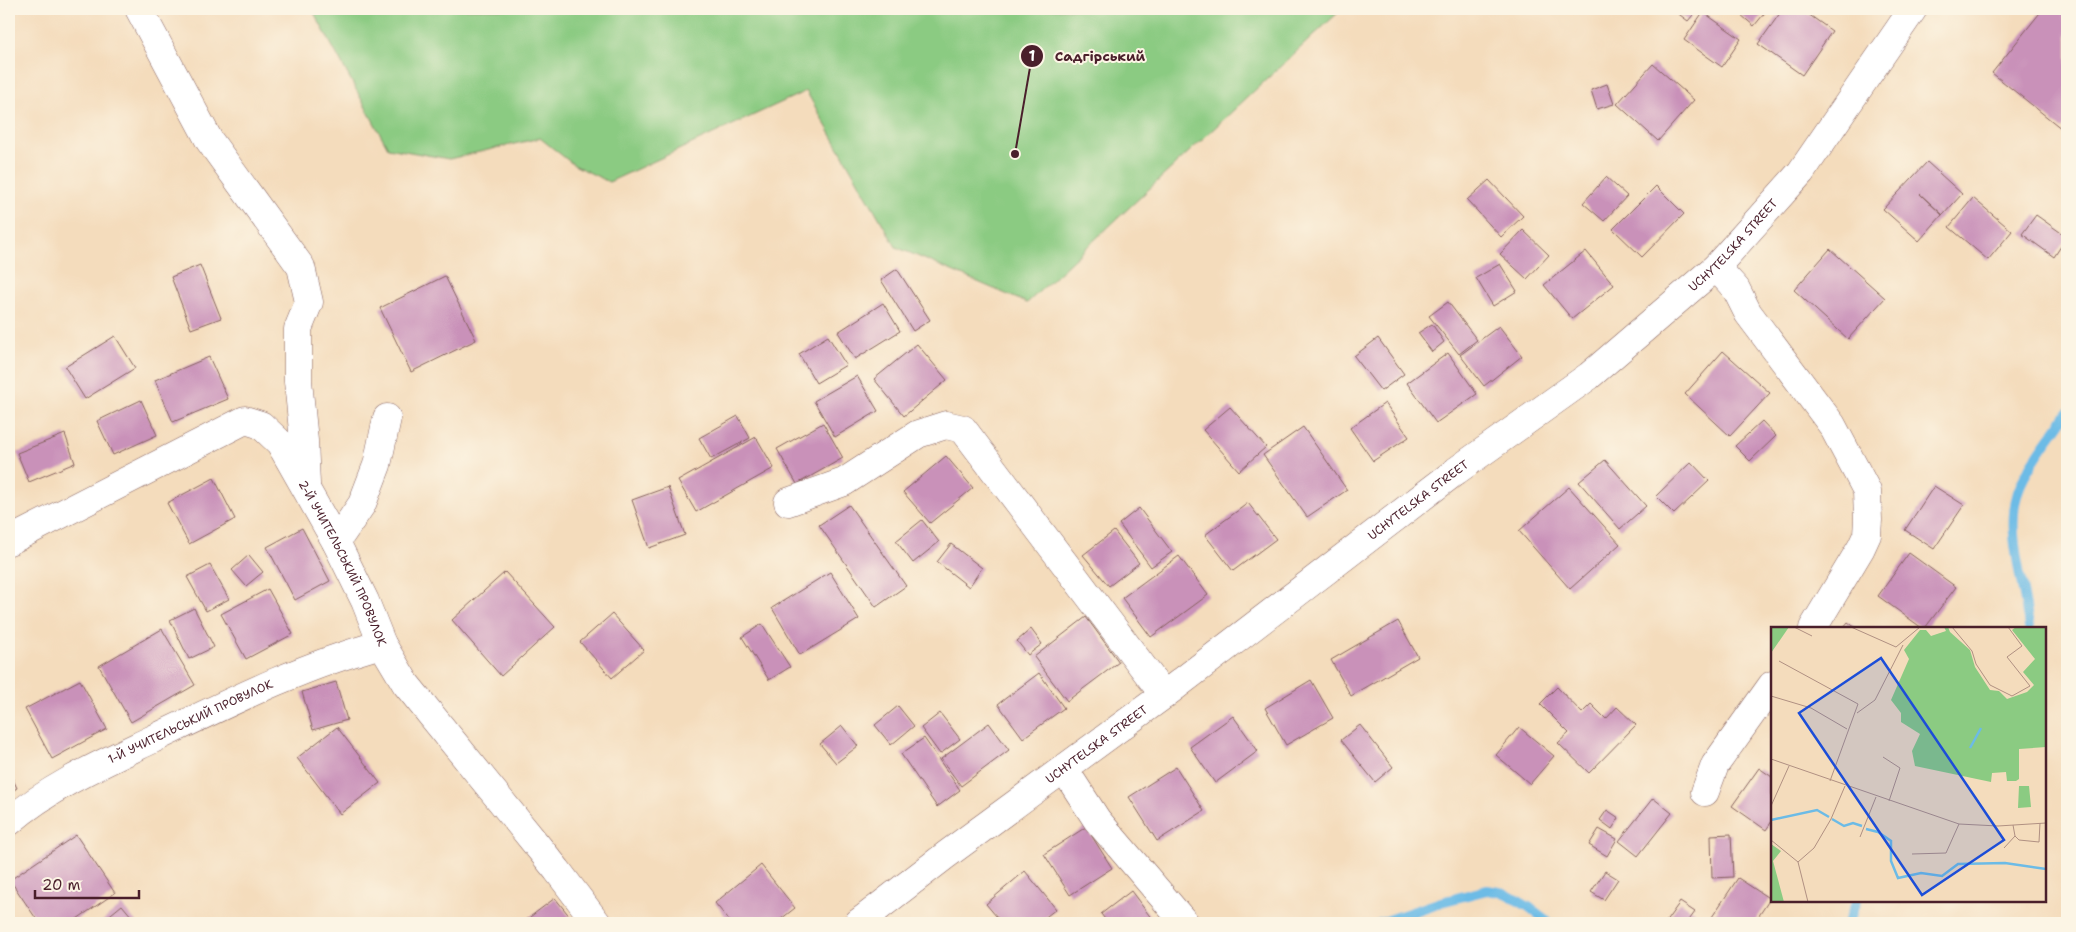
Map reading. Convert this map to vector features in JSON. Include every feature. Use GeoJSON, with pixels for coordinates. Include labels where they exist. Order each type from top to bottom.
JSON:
{"type":"FeatureCollection","features":[{"type":"Feature","properties":{"kind":"street"},"geometry":{"type":"LineString","coordinates":[[139,9],[209,140],[301,267],[309,302],[298,329],[298,381],[304,440],[306,488]]}},
{"type":"Feature","properties":{"kind":"street","name":"UCHYTELSKA STREET"},"geometry":{"type":"LineString","coordinates":[[858,923],[946,855],[1164,696],[1456,471],[1588,376],[1716,267],[1802,172],[1913,9]]}},
{"type":"Feature","properties":{"kind":"street"},"geometry":{"type":"LineString","coordinates":[[1716,267],[1736,289],[1748,313],[1832,425],[1867,491],[1868,520],[1861,548],[1814,627]]}},
{"type":"Feature","properties":{"kind":"street"},"geometry":{"type":"LineString","coordinates":[[336,542],[362,504],[377,465],[387,418]]}},
{"type":"Feature","properties":{"kind":"street","name":"2-Й УЧИТЕЛЬСЬКИЙ ПРОВУЛОК"},"geometry":{"type":"LineString","coordinates":[[9,541],[245,420],[260,425],[280,443],[306,488],[366,601],[382,644],[406,684],[557,870],[597,923]]}},
{"type":"Feature","properties":{"kind":"street"},"geometry":{"type":"LineString","coordinates":[[788,502],[844,482],[918,434],[946,424],[963,429],[1164,696]]}},
{"type":"Feature","properties":{"kind":"street","name":"1-Й УЧИТЕЛЬСЬКИЙ ПРОВУЛОК"},"geometry":{"type":"LineString","coordinates":[[9,822],[21,811],[87,772],[194,719],[305,669],[344,654],[382,644]]}},
{"type":"Feature","properties":{"kind":"street"},"geometry":{"type":"LineString","coordinates":[[1705,792],[1716,765],[1771,686]]}},
{"type":"Feature","properties":{"kind":"street"},"geometry":{"type":"LineString","coordinates":[[1064,768],[1097,820],[1186,923]]}},
{"type":"Feature","properties":{"kind":"green space"},"geometry":{"type":"Polygon","coordinates":[[[312,9],[1342,9],[1027,303],[896,247],[806,91],[609,182],[574,165],[540,138],[449,159],[388,148],[312,9]]]}},
{"type":"Feature","properties":{"kind":"building"},"geometry":{"type":"Polygon","coordinates":[[[1672,9],[1698,9],[1688,21],[1672,9]]]}},
{"type":"Feature","properties":{"kind":"building"},"geometry":{"type":"Polygon","coordinates":[[[1734,9],[1768,9],[1754,26],[1734,9]]]}},
{"type":"Feature","properties":{"kind":"building"},"geometry":{"type":"Polygon","coordinates":[[[1783,9],[1801,9],[1832,31],[1802,75],[1758,44],[1783,9]]]}},
{"type":"Feature","properties":{"kind":"building"},"geometry":{"type":"Polygon","coordinates":[[[2043,9],[2063,9],[2067,12],[2067,123],[2062,129],[1992,73],[2043,9]]]}},
{"type":"Feature","properties":{"kind":"building"},"geometry":{"type":"Polygon","coordinates":[[[1703,12],[1741,39],[1722,67],[1684,40],[1703,12]]]}},
{"type":"Feature","properties":{"kind":"building"},"geometry":{"type":"Polygon","coordinates":[[[1653,64],[1694,100],[1658,141],[1617,104],[1653,64]]]}},
{"type":"Feature","properties":{"kind":"building"},"geometry":{"type":"Polygon","coordinates":[[[1607,84],[1614,104],[1597,109],[1591,90],[1607,84]]]}},
{"type":"Feature","properties":{"kind":"building"},"geometry":{"type":"Polygon","coordinates":[[[1927,162],[1962,194],[1943,215],[1920,194],[1942,215],[1919,241],[1883,209],[1927,162]]]}},
{"type":"Feature","properties":{"kind":"building"},"geometry":{"type":"Polygon","coordinates":[[[1606,177],[1627,196],[1604,221],[1583,203],[1606,177]]]}},
{"type":"Feature","properties":{"kind":"building"},"geometry":{"type":"Polygon","coordinates":[[[1489,180],[1523,216],[1501,237],[1467,200],[1489,180]]]}},
{"type":"Feature","properties":{"kind":"building"},"geometry":{"type":"Polygon","coordinates":[[[1656,186],[1684,214],[1642,257],[1613,229],[1656,186]]]}},
{"type":"Feature","properties":{"kind":"building"},"geometry":{"type":"Polygon","coordinates":[[[1973,198],[2012,231],[1988,260],[1949,227],[1973,198]]]}},
{"type":"Feature","properties":{"kind":"building"},"geometry":{"type":"Polygon","coordinates":[[[2036,215],[2067,237],[2054,257],[2022,234],[2036,215]]]}},
{"type":"Feature","properties":{"kind":"building"},"geometry":{"type":"Polygon","coordinates":[[[1523,230],[1549,255],[1527,279],[1500,254],[1523,230]]]}},
{"type":"Feature","properties":{"kind":"building"},"geometry":{"type":"Polygon","coordinates":[[[1830,249],[1885,298],[1848,339],[1794,290],[1830,249]]]}},
{"type":"Feature","properties":{"kind":"building"},"geometry":{"type":"Polygon","coordinates":[[[1586,251],[1614,285],[1572,319],[1544,285],[1586,251]]]}},
{"type":"Feature","properties":{"kind":"building"},"geometry":{"type":"Polygon","coordinates":[[[1500,264],[1517,291],[1493,306],[1476,278],[1500,264]]]}},
{"type":"Feature","properties":{"kind":"building"},"geometry":{"type":"Polygon","coordinates":[[[200,265],[221,318],[191,329],[171,277],[200,265]]]}},
{"type":"Feature","properties":{"kind":"building"},"geometry":{"type":"Polygon","coordinates":[[[897,269],[930,320],[913,331],[881,280],[897,269]]]}},
{"type":"Feature","properties":{"kind":"building"},"geometry":{"type":"Polygon","coordinates":[[[445,276],[476,340],[411,372],[380,308],[445,276]]]}},
{"type":"Feature","properties":{"kind":"building"},"geometry":{"type":"Polygon","coordinates":[[[1448,302],[1477,340],[1459,354],[1429,316],[1448,302]]]}},
{"type":"Feature","properties":{"kind":"building"},"geometry":{"type":"Polygon","coordinates":[[[883,303],[900,331],[855,359],[838,332],[883,303]]]}},
{"type":"Feature","properties":{"kind":"building"},"geometry":{"type":"Polygon","coordinates":[[[1432,324],[1444,342],[1432,352],[1418,333],[1432,324]]]}},
{"type":"Feature","properties":{"kind":"building"},"geometry":{"type":"Polygon","coordinates":[[[1499,326],[1522,356],[1484,386],[1460,355],[1499,326]]]}},
{"type":"Feature","properties":{"kind":"building"},"geometry":{"type":"Polygon","coordinates":[[[115,336],[135,368],[85,399],[65,367],[115,336]]]}},
{"type":"Feature","properties":{"kind":"building"},"geometry":{"type":"Polygon","coordinates":[[[828,336],[846,365],[816,383],[799,354],[828,336]]]}},
{"type":"Feature","properties":{"kind":"building"},"geometry":{"type":"Polygon","coordinates":[[[1378,338],[1404,374],[1381,391],[1354,356],[1378,338]]]}},
{"type":"Feature","properties":{"kind":"building"},"geometry":{"type":"Polygon","coordinates":[[[917,344],[947,380],[904,416],[874,379],[917,344]]]}},
{"type":"Feature","properties":{"kind":"building"},"geometry":{"type":"Polygon","coordinates":[[[1723,351],[1770,393],[1730,436],[1685,394],[1723,351]]]}},
{"type":"Feature","properties":{"kind":"building"},"geometry":{"type":"Polygon","coordinates":[[[1448,353],[1477,394],[1436,423],[1407,383],[1448,353]]]}},
{"type":"Feature","properties":{"kind":"building"},"geometry":{"type":"Polygon","coordinates":[[[209,357],[228,399],[173,422],[155,380],[209,357]]]}},
{"type":"Feature","properties":{"kind":"building"},"geometry":{"type":"Polygon","coordinates":[[[857,376],[878,411],[835,437],[814,401],[857,376]]]}},
{"type":"Feature","properties":{"kind":"building"},"geometry":{"type":"Polygon","coordinates":[[[141,400],[157,435],[113,455],[97,421],[141,400]]]}},
{"type":"Feature","properties":{"kind":"building"},"geometry":{"type":"Polygon","coordinates":[[[1385,403],[1409,437],[1373,461],[1350,428],[1385,403]]]}},
{"type":"Feature","properties":{"kind":"building"},"geometry":{"type":"Polygon","coordinates":[[[1230,407],[1266,447],[1239,471],[1203,430],[1230,407]]]}},
{"type":"Feature","properties":{"kind":"building"},"geometry":{"type":"Polygon","coordinates":[[[738,416],[750,438],[711,459],[699,438],[738,416]]]}},
{"type":"Feature","properties":{"kind":"building"},"geometry":{"type":"Polygon","coordinates":[[[1762,421],[1776,436],[1750,461],[1735,446],[1762,421]]]}},
{"type":"Feature","properties":{"kind":"building"},"geometry":{"type":"Polygon","coordinates":[[[823,423],[843,458],[797,484],[777,449],[823,423]]]}},
{"type":"Feature","properties":{"kind":"building"},"geometry":{"type":"Polygon","coordinates":[[[1303,427],[1347,490],[1307,517],[1263,455],[1303,427]]]}},
{"type":"Feature","properties":{"kind":"building"},"geometry":{"type":"Polygon","coordinates":[[[65,434],[75,463],[29,482],[17,453],[65,434]]]}},
{"type":"Feature","properties":{"kind":"building"},"geometry":{"type":"Polygon","coordinates":[[[756,437],[774,468],[696,512],[678,481],[756,437]]]}},
{"type":"Feature","properties":{"kind":"building"},"geometry":{"type":"Polygon","coordinates":[[[946,456],[973,488],[930,523],[903,492],[946,456]]]}},
{"type":"Feature","properties":{"kind":"building"},"geometry":{"type":"Polygon","coordinates":[[[1605,460],[1646,506],[1620,529],[1579,482],[1605,460]]]}},
{"type":"Feature","properties":{"kind":"building"},"geometry":{"type":"Polygon","coordinates":[[[1691,462],[1709,481],[1674,514],[1656,496],[1691,462]]]}},
{"type":"Feature","properties":{"kind":"building"},"geometry":{"type":"Polygon","coordinates":[[[214,478],[235,519],[189,544],[167,503],[214,478]]]}},
{"type":"Feature","properties":{"kind":"building"},"geometry":{"type":"Polygon","coordinates":[[[1934,486],[1964,505],[1934,549],[1905,530],[1934,486]]]}},
{"type":"Feature","properties":{"kind":"building"},"geometry":{"type":"Polygon","coordinates":[[[668,487],[685,535],[649,548],[632,500],[668,487]]]}},
{"type":"Feature","properties":{"kind":"building"},"geometry":{"type":"Polygon","coordinates":[[[1569,487],[1620,544],[1570,589],[1519,531],[1569,487]]]}},
{"type":"Feature","properties":{"kind":"building"},"geometry":{"type":"Polygon","coordinates":[[[1248,503],[1276,539],[1233,571],[1205,535],[1248,503]]]}},
{"type":"Feature","properties":{"kind":"building"},"geometry":{"type":"Polygon","coordinates":[[[849,505],[906,586],[876,607],[819,525],[849,505]]]}},
{"type":"Feature","properties":{"kind":"building"},"geometry":{"type":"Polygon","coordinates":[[[1139,508],[1172,552],[1151,567],[1119,524],[1139,508]]]}},
{"type":"Feature","properties":{"kind":"building"},"geometry":{"type":"Polygon","coordinates":[[[922,520],[939,542],[913,563],[896,541],[922,520]]]}},
{"type":"Feature","properties":{"kind":"building"},"geometry":{"type":"Polygon","coordinates":[[[302,528],[330,581],[295,600],[267,547],[302,528]]]}},
{"type":"Feature","properties":{"kind":"building"},"geometry":{"type":"Polygon","coordinates":[[[1114,531],[1139,563],[1109,586],[1083,555],[1114,531]]]}},
{"type":"Feature","properties":{"kind":"building"},"geometry":{"type":"Polygon","coordinates":[[[951,544],[982,568],[969,587],[937,562],[951,544]]]}},
{"type":"Feature","properties":{"kind":"building"},"geometry":{"type":"Polygon","coordinates":[[[1909,553],[1956,587],[1926,627],[1921,627],[1878,596],[1909,553]]]}},
{"type":"Feature","properties":{"kind":"building"},"geometry":{"type":"Polygon","coordinates":[[[249,555],[263,572],[246,586],[232,570],[249,555]]]}},
{"type":"Feature","properties":{"kind":"building"},"geometry":{"type":"Polygon","coordinates":[[[1179,556],[1208,595],[1151,637],[1122,598],[1179,556]]]}},
{"type":"Feature","properties":{"kind":"building"},"geometry":{"type":"Polygon","coordinates":[[[210,565],[229,599],[206,611],[187,577],[210,565]]]}},
{"type":"Feature","properties":{"kind":"building"},"geometry":{"type":"Polygon","coordinates":[[[505,572],[555,627],[501,676],[452,620],[505,572]]]}},
{"type":"Feature","properties":{"kind":"building"},"geometry":{"type":"Polygon","coordinates":[[[830,572],[859,619],[800,655],[772,608],[830,572]]]}},
{"type":"Feature","properties":{"kind":"building"},"geometry":{"type":"Polygon","coordinates":[[[268,589],[293,634],[246,659],[221,614],[268,589]]]}},
{"type":"Feature","properties":{"kind":"building"},"geometry":{"type":"Polygon","coordinates":[[[194,608],[214,647],[189,659],[170,620],[194,608]]]}},
{"type":"Feature","properties":{"kind":"building"},"geometry":{"type":"Polygon","coordinates":[[[612,614],[644,650],[612,678],[580,642],[612,614]]]}},
{"type":"Feature","properties":{"kind":"building"},"geometry":{"type":"Polygon","coordinates":[[[1086,617],[1119,662],[1067,701],[1034,657],[1086,617]]]}},
{"type":"Feature","properties":{"kind":"building"},"geometry":{"type":"Polygon","coordinates":[[[1398,621],[1418,657],[1351,696],[1331,660],[1398,621]]]}},
{"type":"Feature","properties":{"kind":"building"},"geometry":{"type":"Polygon","coordinates":[[[1848,622],[1855,627],[1844,627],[1848,622]]]}},
{"type":"Feature","properties":{"kind":"building"},"geometry":{"type":"Polygon","coordinates":[[[762,624],[790,667],[769,680],[742,637],[762,624]]]}},
{"type":"Feature","properties":{"kind":"building"},"geometry":{"type":"Polygon","coordinates":[[[162,629],[195,685],[131,722],[99,666],[162,629]]]}},
{"type":"Feature","properties":{"kind":"building"},"geometry":{"type":"Polygon","coordinates":[[[1031,629],[1042,644],[1028,655],[1017,641],[1031,629]]]}},
{"type":"Feature","properties":{"kind":"building"},"geometry":{"type":"Polygon","coordinates":[[[1039,673],[1064,708],[1023,738],[998,704],[1039,673]]]}},
{"type":"Feature","properties":{"kind":"building"},"geometry":{"type":"Polygon","coordinates":[[[80,680],[107,729],[52,759],[25,709],[80,680]]]}},
{"type":"Feature","properties":{"kind":"building"},"geometry":{"type":"Polygon","coordinates":[[[1311,680],[1333,718],[1286,745],[1265,708],[1311,680]]]}},
{"type":"Feature","properties":{"kind":"building"},"geometry":{"type":"Polygon","coordinates":[[[336,682],[347,720],[313,730],[302,692],[336,682]]]}},
{"type":"Feature","properties":{"kind":"building"},"geometry":{"type":"Polygon","coordinates":[[[1557,687],[1582,713],[1591,704],[1606,719],[1617,707],[1636,725],[1589,773],[1558,743],[1569,733],[1540,704],[1557,687]]]}},
{"type":"Feature","properties":{"kind":"building"},"geometry":{"type":"Polygon","coordinates":[[[898,706],[914,726],[891,745],[875,725],[898,706]]]}},
{"type":"Feature","properties":{"kind":"building"},"geometry":{"type":"Polygon","coordinates":[[[940,713],[960,739],[940,754],[921,728],[940,713]]]}},
{"type":"Feature","properties":{"kind":"building"},"geometry":{"type":"Polygon","coordinates":[[[1233,716],[1258,751],[1215,783],[1190,747],[1233,716]]]}},
{"type":"Feature","properties":{"kind":"building"},"geometry":{"type":"Polygon","coordinates":[[[989,723],[1009,750],[961,786],[941,759],[989,723]]]}},
{"type":"Feature","properties":{"kind":"building"},"geometry":{"type":"Polygon","coordinates":[[[1360,725],[1393,767],[1375,782],[1341,740],[1360,725]]]}},
{"type":"Feature","properties":{"kind":"building"},"geometry":{"type":"Polygon","coordinates":[[[842,726],[858,746],[836,763],[820,744],[842,726]]]}},
{"type":"Feature","properties":{"kind":"building"},"geometry":{"type":"Polygon","coordinates":[[[337,727],[380,783],[340,814],[297,758],[337,727]]]}},
{"type":"Feature","properties":{"kind":"building"},"geometry":{"type":"Polygon","coordinates":[[[1519,727],[1554,756],[1530,784],[1496,755],[1519,727]]]}},
{"type":"Feature","properties":{"kind":"building"},"geometry":{"type":"Polygon","coordinates":[[[924,738],[960,790],[937,807],[901,754],[924,738]]]}},
{"type":"Feature","properties":{"kind":"building"},"geometry":{"type":"Polygon","coordinates":[[[1176,767],[1204,811],[1157,841],[1129,797],[1176,767]]]}},
{"type":"Feature","properties":{"kind":"building"},"geometry":{"type":"Polygon","coordinates":[[[1759,768],[1771,776],[1771,822],[1766,830],[1732,806],[1759,768]]]}},
{"type":"Feature","properties":{"kind":"building"},"geometry":{"type":"Polygon","coordinates":[[[9,771],[17,788],[9,793],[9,771]]]}},
{"type":"Feature","properties":{"kind":"building"},"geometry":{"type":"Polygon","coordinates":[[[1653,798],[1672,813],[1638,856],[1619,841],[1653,798]]]}},
{"type":"Feature","properties":{"kind":"building"},"geometry":{"type":"Polygon","coordinates":[[[1607,810],[1619,818],[1612,829],[1600,820],[1607,810]]]}},
{"type":"Feature","properties":{"kind":"building"},"geometry":{"type":"Polygon","coordinates":[[[1086,827],[1112,868],[1070,895],[1044,854],[1086,827]]]}},
{"type":"Feature","properties":{"kind":"building"},"geometry":{"type":"Polygon","coordinates":[[[1599,829],[1617,839],[1607,856],[1589,845],[1599,829]]]}},
{"type":"Feature","properties":{"kind":"building"},"geometry":{"type":"Polygon","coordinates":[[[1731,834],[1733,877],[1712,878],[1711,835],[1731,834]]]}},
{"type":"Feature","properties":{"kind":"building"},"geometry":{"type":"Polygon","coordinates":[[[76,835],[115,893],[71,923],[39,923],[10,880],[76,835]]]}},
{"type":"Feature","properties":{"kind":"building"},"geometry":{"type":"Polygon","coordinates":[[[761,865],[795,908],[776,923],[731,923],[715,903],[761,865]]]}},
{"type":"Feature","properties":{"kind":"building"},"geometry":{"type":"Polygon","coordinates":[[[1025,871],[1056,909],[1038,923],[1002,923],[986,904],[1025,871]]]}},
{"type":"Feature","properties":{"kind":"building"},"geometry":{"type":"Polygon","coordinates":[[[1605,871],[1618,879],[1604,900],[1591,892],[1605,871]]]}},
{"type":"Feature","properties":{"kind":"building"},"geometry":{"type":"Polygon","coordinates":[[[1738,878],[1770,899],[1754,923],[1708,923],[1738,878]]]}},
{"type":"Feature","properties":{"kind":"building"},"geometry":{"type":"Polygon","coordinates":[[[1131,891],[1155,923],[1108,923],[1101,914],[1131,891]]]}},
{"type":"Feature","properties":{"kind":"building"},"geometry":{"type":"Polygon","coordinates":[[[555,898],[575,923],[522,923],[555,898]]]}},
{"type":"Feature","properties":{"kind":"building"},"geometry":{"type":"Polygon","coordinates":[[[1680,902],[1695,912],[1687,923],[1665,923],[1680,902]]]}},
{"type":"Feature","properties":{"kind":"building"},"geometry":{"type":"Polygon","coordinates":[[[122,905],[137,923],[100,923],[122,905]]]}},
{"type":"Feature","properties":{"kind":"waterway"},"geometry":{"type":"LineString","coordinates":[[2029,627],[2014,536],[2016,500],[2021,484],[2031,466],[2067,413]]}},
{"type":"Feature","properties":{"kind":"waterway"},"geometry":{"type":"LineString","coordinates":[[1380,923],[1441,902],[1487,890],[1504,893],[1529,907],[1550,923]]}},
{"type":"Feature","properties":{"kind":"waterway"},"geometry":{"type":"LineString","coordinates":[[1848,923],[1857,902]]}},
{"type":"Feature","properties":{"kind":"place","name":"Садгірський"},"geometry":{"type":"Point","coordinates":[1015,154]}}]}
